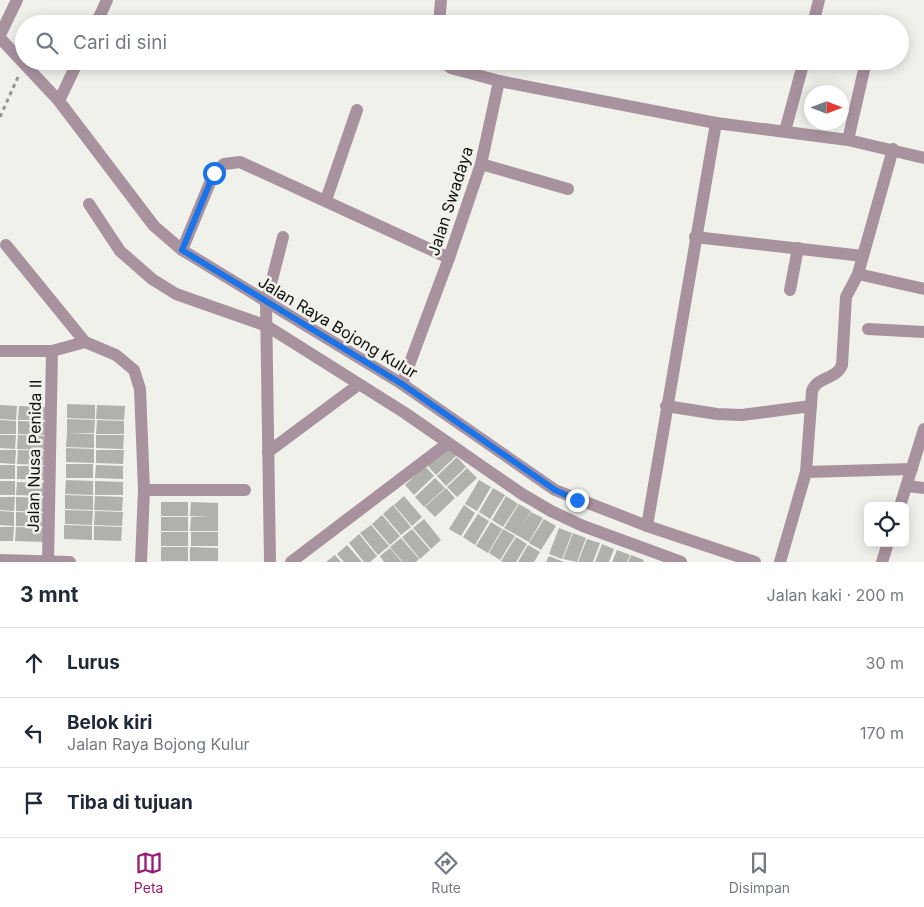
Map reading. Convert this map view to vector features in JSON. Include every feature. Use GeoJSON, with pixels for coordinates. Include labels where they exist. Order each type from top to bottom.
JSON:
{"type":"FeatureCollection","features":[{"type":"Feature","properties":{"kind":"street"},"geometry":{"type":"LineString","coordinates":[[0,36],[17,0]]}},
{"type":"Feature","properties":{"kind":"street"},"geometry":{"type":"LineString","coordinates":[[100,15],[107,0]]}},
{"type":"Feature","properties":{"kind":"street"},"geometry":{"type":"LineString","coordinates":[[440,15],[441,0]]}},
{"type":"Feature","properties":{"kind":"street"},"geometry":{"type":"LineString","coordinates":[[815,15],[819,0]]}},
{"type":"Feature","properties":{"kind":"street","name":"Jalan Raya Bojong Kulur"},"geometry":{"type":"LineString","coordinates":[[0,36],[15,52]]}},
{"type":"Feature","properties":{"kind":"street","name":"Jalan Raya Bojong Kulur"},"geometry":{"type":"LineString","coordinates":[[32,70],[59,101],[154,226],[182,250],[266,303],[402,384],[555,490],[646,526],[755,562]]}},
{"type":"Feature","properties":{"kind":"street"},"geometry":{"type":"LineString","coordinates":[[59,101],[74,70]]}},
{"type":"Feature","properties":{"kind":"street"},"geometry":{"type":"LineString","coordinates":[[458,70],[499,81],[716,123],[848,140],[893,149],[924,158]]}},
{"type":"Feature","properties":{"kind":"street"},"geometry":{"type":"LineString","coordinates":[[785,131],[802,70]]}},
{"type":"Feature","properties":{"kind":"street"},"geometry":{"type":"LineString","coordinates":[[848,140],[864,70]]}},
{"type":"Feature","properties":{"kind":"street","name":"Jalan Swadaya"},"geometry":{"type":"LineString","coordinates":[[402,384],[449,258],[481,164],[499,81]]}},
{"type":"Feature","properties":{"kind":"street"},"geometry":{"type":"LineString","coordinates":[[326,200],[357,110]]}},
{"type":"Feature","properties":{"kind":"street"},"geometry":{"type":"LineString","coordinates":[[646,526],[716,123]]}},
{"type":"Feature","properties":{"kind":"street"},"geometry":{"type":"LineString","coordinates":[[780,562],[806,472],[814,385],[834,375],[842,366],[846,297],[858,274],[893,149]]}},
{"type":"Feature","properties":{"kind":"street"},"geometry":{"type":"LineString","coordinates":[[182,250],[214,173],[224,164],[240,162],[449,258]]}},
{"type":"Feature","properties":{"kind":"street"},"geometry":{"type":"LineString","coordinates":[[481,164],[568,188]]}},
{"type":"Feature","properties":{"kind":"street"},"geometry":{"type":"LineString","coordinates":[[89,204],[120,251],[152,279],[176,294],[267,326],[358,385],[405,412],[522,494],[551,511],[582,526],[681,562]]}},
{"type":"Feature","properties":{"kind":"street"},"geometry":{"type":"LineString","coordinates":[[270,562],[266,303],[283,237]]}},
{"type":"Feature","properties":{"kind":"street"},"geometry":{"type":"LineString","coordinates":[[695,237],[863,256]]}},
{"type":"Feature","properties":{"kind":"street"},"geometry":{"type":"LineString","coordinates":[[6,245],[85,342],[116,355],[134,370],[140,388],[144,490],[141,562]]}},
{"type":"Feature","properties":{"kind":"street"},"geometry":{"type":"LineString","coordinates":[[790,290],[798,248]]}},
{"type":"Feature","properties":{"kind":"street"},"geometry":{"type":"LineString","coordinates":[[858,274],[924,289]]}},
{"type":"Feature","properties":{"kind":"street"},"geometry":{"type":"LineString","coordinates":[[868,329],[924,332]]}},
{"type":"Feature","properties":{"kind":"street"},"geometry":{"type":"LineString","coordinates":[[0,351],[52,351],[85,342]]}},
{"type":"Feature","properties":{"kind":"street","name":"Jalan Nusa Penida II"},"geometry":{"type":"LineString","coordinates":[[48,562],[52,351]]}},
{"type":"Feature","properties":{"kind":"street"},"geometry":{"type":"LineString","coordinates":[[268,452],[358,385]]}},
{"type":"Feature","properties":{"kind":"street"},"geometry":{"type":"LineString","coordinates":[[666,406],[717,414],[742,415],[811,406]]}},
{"type":"Feature","properties":{"kind":"street"},"geometry":{"type":"LineString","coordinates":[[901,502],[924,429]]}},
{"type":"Feature","properties":{"kind":"street"},"geometry":{"type":"LineString","coordinates":[[291,562],[448,443]]}},
{"type":"Feature","properties":{"kind":"street"},"geometry":{"type":"LineString","coordinates":[[806,472],[912,469]]}},
{"type":"Feature","properties":{"kind":"street"},"geometry":{"type":"LineString","coordinates":[[907,486],[924,488]]}},
{"type":"Feature","properties":{"kind":"street"},"geometry":{"type":"LineString","coordinates":[[144,490],[245,490]]}},
{"type":"Feature","properties":{"kind":"street"},"geometry":{"type":"LineString","coordinates":[[882,562],[887,547]]}},
{"type":"Feature","properties":{"kind":"street"},"geometry":{"type":"LineString","coordinates":[[0,560],[70,562]]}},
{"type":"Feature","properties":{"kind":"path"},"geometry":{"type":"LineString","coordinates":[[0,117],[21,70]]}},
{"type":"Feature","properties":{"kind":"building"},"geometry":{"type":"Polygon","coordinates":[[[67,404],[95,405],[95,419],[67,418],[67,404]]]}},
{"type":"Feature","properties":{"kind":"building"},"geometry":{"type":"Polygon","coordinates":[[[0,405],[17,406],[16,420],[0,419],[0,405]]]}},
{"type":"Feature","properties":{"kind":"building"},"geometry":{"type":"Polygon","coordinates":[[[97,405],[125,406],[124,420],[96,419],[97,405]]]}},
{"type":"Feature","properties":{"kind":"building"},"geometry":{"type":"Polygon","coordinates":[[[19,406],[46,407],[46,420],[18,420],[19,406]]]}},
{"type":"Feature","properties":{"kind":"building"},"geometry":{"type":"Polygon","coordinates":[[[67,419],[95,420],[94,433],[67,433],[67,419]]]}},
{"type":"Feature","properties":{"kind":"building"},"geometry":{"type":"Polygon","coordinates":[[[0,420],[16,421],[16,434],[0,434],[0,420]]]}},
{"type":"Feature","properties":{"kind":"building"},"geometry":{"type":"Polygon","coordinates":[[[97,420],[124,421],[124,434],[96,434],[97,420]]]}},
{"type":"Feature","properties":{"kind":"building"},"geometry":{"type":"Polygon","coordinates":[[[18,421],[46,422],[46,435],[18,434],[18,421]]]}},
{"type":"Feature","properties":{"kind":"building"},"geometry":{"type":"Polygon","coordinates":[[[67,433],[94,434],[94,448],[66,447],[67,433]]]}},
{"type":"Feature","properties":{"kind":"building"},"geometry":{"type":"Polygon","coordinates":[[[0,435],[16,435],[15,449],[0,448],[0,435]]]}},
{"type":"Feature","properties":{"kind":"building"},"geometry":{"type":"Polygon","coordinates":[[[18,435],[46,436],[45,450],[17,449],[18,435]]]}},
{"type":"Feature","properties":{"kind":"building"},"geometry":{"type":"Polygon","coordinates":[[[96,435],[124,435],[123,449],[96,448],[96,435]]]}},
{"type":"Feature","properties":{"kind":"building"},"geometry":{"type":"Polygon","coordinates":[[[447,446],[456,456],[436,475],[427,465],[447,446]]]}},
{"type":"Feature","properties":{"kind":"building"},"geometry":{"type":"Polygon","coordinates":[[[66,448],[94,449],[94,463],[66,462],[66,448]]]}},
{"type":"Feature","properties":{"kind":"building"},"geometry":{"type":"Polygon","coordinates":[[[0,450],[16,450],[15,464],[0,463],[0,450]]]}},
{"type":"Feature","properties":{"kind":"building"},"geometry":{"type":"Polygon","coordinates":[[[18,450],[46,451],[45,465],[17,464],[18,450]]]}},
{"type":"Feature","properties":{"kind":"building"},"geometry":{"type":"Polygon","coordinates":[[[96,450],[124,450],[123,464],[96,463],[96,450]]]}},
{"type":"Feature","properties":{"kind":"building"},"geometry":{"type":"Polygon","coordinates":[[[457,457],[466,467],[446,486],[437,476],[457,457]]]}},
{"type":"Feature","properties":{"kind":"building"},"geometry":{"type":"Polygon","coordinates":[[[66,464],[93,464],[93,478],[66,478],[66,464]]]}},
{"type":"Feature","properties":{"kind":"building"},"geometry":{"type":"Polygon","coordinates":[[[0,465],[15,465],[15,479],[0,479],[0,465]]]}},
{"type":"Feature","properties":{"kind":"building"},"geometry":{"type":"Polygon","coordinates":[[[96,465],[123,466],[123,479],[95,478],[96,465]]]}},
{"type":"Feature","properties":{"kind":"building"},"geometry":{"type":"Polygon","coordinates":[[[17,466],[45,466],[44,480],[17,479],[17,466]]]}},
{"type":"Feature","properties":{"kind":"building"},"geometry":{"type":"Polygon","coordinates":[[[425,466],[434,476],[414,495],[405,485],[425,466]]]}},
{"type":"Feature","properties":{"kind":"building"},"geometry":{"type":"Polygon","coordinates":[[[467,468],[477,478],[457,497],[447,487],[467,468]]]}},
{"type":"Feature","properties":{"kind":"building"},"geometry":{"type":"Polygon","coordinates":[[[435,478],[445,488],[424,507],[415,497],[435,478]]]}},
{"type":"Feature","properties":{"kind":"building"},"geometry":{"type":"Polygon","coordinates":[[[66,480],[93,481],[93,495],[65,494],[66,480]]]}},
{"type":"Feature","properties":{"kind":"building"},"geometry":{"type":"Polygon","coordinates":[[[479,480],[491,487],[477,511],[465,504],[479,480]]]}},
{"type":"Feature","properties":{"kind":"building"},"geometry":{"type":"Polygon","coordinates":[[[0,481],[15,481],[15,495],[0,495],[0,481]]]}},
{"type":"Feature","properties":{"kind":"building"},"geometry":{"type":"Polygon","coordinates":[[[95,481],[123,482],[123,495],[95,495],[95,481]]]}},
{"type":"Feature","properties":{"kind":"building"},"geometry":{"type":"Polygon","coordinates":[[[17,482],[45,483],[44,496],[16,495],[17,482]]]}},
{"type":"Feature","properties":{"kind":"building"},"geometry":{"type":"Polygon","coordinates":[[[446,488],[455,498],[435,517],[425,507],[446,488]]]}},
{"type":"Feature","properties":{"kind":"building"},"geometry":{"type":"Polygon","coordinates":[[[493,488],[505,495],[490,519],[479,512],[493,488]]]}},
{"type":"Feature","properties":{"kind":"building"},"geometry":{"type":"Polygon","coordinates":[[[65,495],[93,496],[93,510],[65,509],[65,495]]]}},
{"type":"Feature","properties":{"kind":"building"},"geometry":{"type":"Polygon","coordinates":[[[95,496],[123,497],[122,511],[94,510],[95,496]]]}},
{"type":"Feature","properties":{"kind":"building"},"geometry":{"type":"Polygon","coordinates":[[[404,496],[422,517],[412,526],[394,505],[404,496]]]}},
{"type":"Feature","properties":{"kind":"building"},"geometry":{"type":"Polygon","coordinates":[[[506,496],[518,504],[503,527],[492,520],[506,496]]]}},
{"type":"Feature","properties":{"kind":"building"},"geometry":{"type":"Polygon","coordinates":[[[0,497],[15,497],[14,511],[0,510],[0,497]]]}},
{"type":"Feature","properties":{"kind":"building"},"geometry":{"type":"Polygon","coordinates":[[[16,497],[44,498],[44,512],[16,511],[16,497]]]}},
{"type":"Feature","properties":{"kind":"building"},"geometry":{"type":"Polygon","coordinates":[[[161,502],[188,502],[188,516],[161,516],[161,502]]]}},
{"type":"Feature","properties":{"kind":"building"},"geometry":{"type":"Polygon","coordinates":[[[191,502],[218,503],[218,531],[190,531],[191,517],[210,517],[190,516],[191,502]]]}},
{"type":"Feature","properties":{"kind":"building"},"geometry":{"type":"Polygon","coordinates":[[[519,504],[531,511],[521,529],[531,512],[543,518],[529,542],[504,528],[519,504]]]}},
{"type":"Feature","properties":{"kind":"building"},"geometry":{"type":"Polygon","coordinates":[[[393,505],[411,527],[401,535],[383,514],[393,505]]]}},
{"type":"Feature","properties":{"kind":"building"},"geometry":{"type":"Polygon","coordinates":[[[464,505],[475,513],[461,536],[449,529],[464,505]]]}},
{"type":"Feature","properties":{"kind":"building"},"geometry":{"type":"Polygon","coordinates":[[[65,510],[93,511],[92,525],[65,524],[65,510]]]}},
{"type":"Feature","properties":{"kind":"building"},"geometry":{"type":"Polygon","coordinates":[[[0,511],[14,512],[14,526],[0,525],[0,511]]]}},
{"type":"Feature","properties":{"kind":"building"},"geometry":{"type":"Polygon","coordinates":[[[95,511],[123,512],[122,526],[94,525],[95,511]]]}},
{"type":"Feature","properties":{"kind":"building"},"geometry":{"type":"Polygon","coordinates":[[[16,512],[44,513],[44,527],[16,526],[16,512]]]}},
{"type":"Feature","properties":{"kind":"building"},"geometry":{"type":"Polygon","coordinates":[[[478,514],[489,521],[475,545],[463,537],[478,514]]]}},
{"type":"Feature","properties":{"kind":"building"},"geometry":{"type":"Polygon","coordinates":[[[382,515],[400,536],[390,545],[372,524],[382,515]]]}},
{"type":"Feature","properties":{"kind":"building"},"geometry":{"type":"Polygon","coordinates":[[[161,517],[188,517],[188,531],[161,531],[161,517]]]}},
{"type":"Feature","properties":{"kind":"building"},"geometry":{"type":"Polygon","coordinates":[[[424,519],[441,540],[431,549],[413,528],[424,519]]]}},
{"type":"Feature","properties":{"kind":"building"},"geometry":{"type":"Polygon","coordinates":[[[544,519],[556,526],[541,550],[529,543],[544,519]]]}},
{"type":"Feature","properties":{"kind":"building"},"geometry":{"type":"Polygon","coordinates":[[[491,522],[502,529],[488,553],[476,546],[491,522]]]}},
{"type":"Feature","properties":{"kind":"building"},"geometry":{"type":"Polygon","coordinates":[[[64,525],[92,526],[92,540],[64,539],[64,525]]]}},
{"type":"Feature","properties":{"kind":"building"},"geometry":{"type":"Polygon","coordinates":[[[371,525],[389,546],[378,555],[360,533],[371,525]]]}},
{"type":"Feature","properties":{"kind":"building"},"geometry":{"type":"Polygon","coordinates":[[[94,526],[122,527],[121,541],[94,540],[94,526]]]}},
{"type":"Feature","properties":{"kind":"building"},"geometry":{"type":"Polygon","coordinates":[[[0,527],[14,527],[13,541],[0,541],[0,527]]]}},
{"type":"Feature","properties":{"kind":"building"},"geometry":{"type":"Polygon","coordinates":[[[16,527],[43,528],[43,542],[15,541],[16,527]]]}},
{"type":"Feature","properties":{"kind":"building"},"geometry":{"type":"Polygon","coordinates":[[[559,528],[572,533],[562,559],[549,554],[559,528]]]}},
{"type":"Feature","properties":{"kind":"building"},"geometry":{"type":"Polygon","coordinates":[[[412,529],[430,550],[420,559],[402,537],[412,529]]]}},
{"type":"Feature","properties":{"kind":"building"},"geometry":{"type":"Polygon","coordinates":[[[503,529],[515,536],[500,560],[489,553],[503,529]]]}},
{"type":"Feature","properties":{"kind":"building"},"geometry":{"type":"Polygon","coordinates":[[[161,532],[188,532],[188,546],[161,546],[161,532]]]}},
{"type":"Feature","properties":{"kind":"building"},"geometry":{"type":"Polygon","coordinates":[[[191,532],[218,532],[218,546],[191,546],[191,532]]]}},
{"type":"Feature","properties":{"kind":"building"},"geometry":{"type":"Polygon","coordinates":[[[573,533],[586,538],[577,562],[563,559],[573,533]]]}},
{"type":"Feature","properties":{"kind":"building"},"geometry":{"type":"Polygon","coordinates":[[[359,534],[377,556],[370,562],[364,562],[349,543],[359,534]]]}},
{"type":"Feature","properties":{"kind":"building"},"geometry":{"type":"Polygon","coordinates":[[[516,537],[527,544],[516,562],[501,561],[516,537]]]}},
{"type":"Feature","properties":{"kind":"building"},"geometry":{"type":"Polygon","coordinates":[[[401,538],[419,559],[416,562],[403,562],[390,547],[401,538]]]}},
{"type":"Feature","properties":{"kind":"building"},"geometry":{"type":"Polygon","coordinates":[[[587,539],[600,543],[593,562],[578,562],[587,539]]]}},
{"type":"Feature","properties":{"kind":"building"},"geometry":{"type":"Polygon","coordinates":[[[602,544],[614,549],[609,562],[595,562],[602,544]]]}},
{"type":"Feature","properties":{"kind":"building"},"geometry":{"type":"Polygon","coordinates":[[[347,545],[362,562],[344,562],[337,554],[347,545]]]}},
{"type":"Feature","properties":{"kind":"building"},"geometry":{"type":"Polygon","coordinates":[[[528,545],[540,552],[534,562],[518,562],[528,545]]]}},
{"type":"Feature","properties":{"kind":"building"},"geometry":{"type":"Polygon","coordinates":[[[161,547],[188,547],[188,561],[161,561],[161,547]]]}},
{"type":"Feature","properties":{"kind":"building"},"geometry":{"type":"Polygon","coordinates":[[[190,547],[218,548],[218,561],[190,561],[190,547]]]}},
{"type":"Feature","properties":{"kind":"building"},"geometry":{"type":"Polygon","coordinates":[[[390,548],[402,562],[384,562],[380,556],[390,548]]]}},
{"type":"Feature","properties":{"kind":"building"},"geometry":{"type":"Polygon","coordinates":[[[617,550],[630,555],[627,562],[612,562],[617,550]]]}},
{"type":"Feature","properties":{"kind":"building"},"geometry":{"type":"Polygon","coordinates":[[[335,555],[341,562],[326,562],[335,555]]]}},
{"type":"Feature","properties":{"kind":"building"},"geometry":{"type":"Polygon","coordinates":[[[631,555],[644,560],[643,562],[628,562],[631,555]]]}},
{"type":"Feature","properties":{"kind":"building"},"geometry":{"type":"Polygon","coordinates":[[[549,556],[564,562],[546,562],[549,556]]]}},
{"type":"Feature","properties":{"kind":"route"},"geometry":{"type":"LineString","coordinates":[[214,173],[182,250],[306,328],[402,384],[555,490],[577,500]]}}]}
